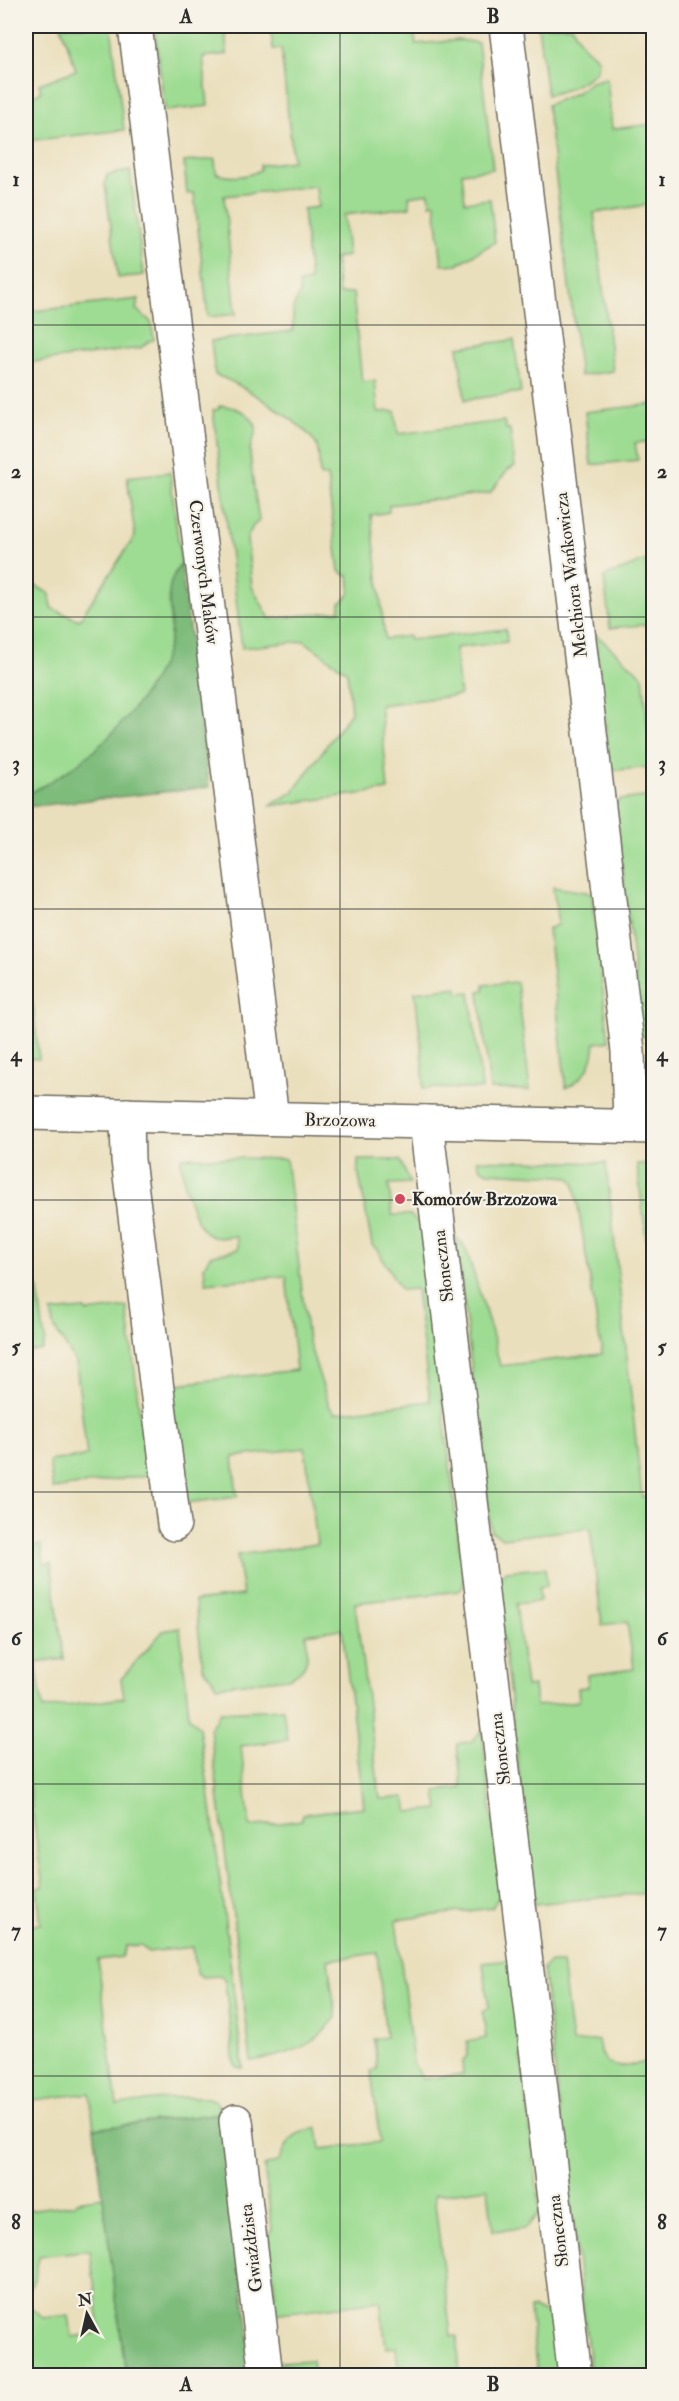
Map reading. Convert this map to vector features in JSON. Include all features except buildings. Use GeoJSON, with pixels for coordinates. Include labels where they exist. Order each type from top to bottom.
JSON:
{"type":"FeatureCollection","features":[{"type":"Feature","properties":{"kind":"street","name":"Czerwonych Maków"},"geometry":{"type":"LineString","coordinates":[[135,26],[272,1118]]}},
{"type":"Feature","properties":{"kind":"street","name":"Melchiora Wańkowicza"},"geometry":{"type":"LineString","coordinates":[[506,26],[628,1051],[642,1126]]}},
{"type":"Feature","properties":{"kind":"street","name":"Brzozowa"},"geometry":{"type":"LineString","coordinates":[[26,1113],[642,1126]]}},
{"type":"Feature","properties":{"kind":"street"},"geometry":{"type":"LineString","coordinates":[[127,1115],[128,1160],[174,1524]]}},
{"type":"Feature","properties":{"kind":"street","name":"Słoneczna"},"geometry":{"type":"LineString","coordinates":[[426,1122],[575,2376]]}},
{"type":"Feature","properties":{"kind":"street","name":"Gwiaździsta"},"geometry":{"type":"LineString","coordinates":[[236,2121],[266,2376]]}},
{"type":"Feature","properties":{"kind":"green space"},"geometry":{"type":"Polygon","coordinates":[[[61,26],[111,26],[124,130],[26,141],[26,98],[41,92],[39,84],[76,70],[61,26]]]}},
{"type":"Feature","properties":{"kind":"green space"},"geometry":{"type":"Polygon","coordinates":[[[154,26],[242,26],[225,28],[227,54],[203,57],[208,106],[165,111],[154,26]]]}},
{"type":"Feature","properties":{"kind":"green space"},"geometry":{"type":"Polygon","coordinates":[[[270,26],[413,26],[416,44],[460,40],[478,43],[493,169],[462,173],[465,202],[490,199],[495,242],[458,264],[442,265],[435,203],[430,204],[429,193],[409,196],[410,207],[344,215],[348,256],[335,258],[339,294],[353,293],[362,382],[375,381],[378,412],[395,411],[398,434],[504,421],[506,429],[510,429],[515,466],[508,470],[490,493],[389,505],[389,512],[371,515],[385,639],[409,636],[409,640],[506,629],[507,642],[455,648],[460,695],[380,705],[388,790],[269,806],[293,792],[351,712],[347,672],[304,641],[242,648],[213,410],[219,409],[219,406],[239,410],[252,419],[256,427],[250,451],[259,521],[253,526],[247,539],[252,587],[270,619],[340,611],[340,603],[349,592],[350,582],[349,577],[339,571],[327,476],[320,476],[316,444],[299,426],[270,404],[215,375],[211,341],[293,331],[293,308],[300,293],[299,283],[310,281],[303,209],[318,207],[316,186],[224,196],[236,314],[208,317],[194,193],[187,194],[184,162],[215,159],[216,173],[232,177],[244,176],[260,170],[260,165],[293,161],[281,49],[273,49],[270,26]]]}},
{"type":"Feature","properties":{"kind":"green space"},"geometry":{"type":"Polygon","coordinates":[[[538,26],[573,26],[580,41],[598,59],[597,70],[574,86],[547,95],[538,26]]]}},
{"type":"Feature","properties":{"kind":"green space"},"geometry":{"type":"Polygon","coordinates":[[[607,78],[612,129],[653,124],[653,204],[594,213],[613,371],[580,376],[547,105],[576,93],[591,82],[607,78]]]}},
{"type":"Feature","properties":{"kind":"green space"},"geometry":{"type":"Polygon","coordinates":[[[130,171],[144,275],[118,278],[105,184],[107,175],[130,171]]]}},
{"type":"Feature","properties":{"kind":"green space"},"geometry":{"type":"Polygon","coordinates":[[[139,299],[136,309],[151,322],[154,340],[141,348],[26,363],[26,312],[139,299]]]}},
{"type":"Feature","properties":{"kind":"green space"},"geometry":{"type":"Polygon","coordinates":[[[514,340],[521,392],[465,400],[458,347],[514,340]]]}},
{"type":"Feature","properties":{"kind":"green space"},"geometry":{"type":"Polygon","coordinates":[[[653,404],[653,441],[635,443],[638,460],[591,465],[585,412],[653,404]]]}},
{"type":"Feature","properties":{"kind":"green space"},"geometry":{"type":"Polygon","coordinates":[[[170,472],[181,564],[171,582],[169,591],[171,627],[166,654],[148,689],[107,738],[74,767],[26,796],[26,580],[50,594],[51,608],[79,620],[135,536],[127,477],[170,472]]]}},
{"type":"Feature","properties":{"kind":"green space"},"geometry":{"type":"Polygon","coordinates":[[[646,560],[650,599],[653,599],[653,624],[610,628],[604,577],[646,560]]]}},
{"type":"Feature","properties":{"kind":"green space"},"geometry":{"type":"Polygon","coordinates":[[[181,564],[209,787],[26,807],[26,796],[67,771],[93,751],[121,723],[148,689],[166,654],[171,627],[169,591],[175,573],[181,564]]]}},
{"type":"Feature","properties":{"kind":"green space"},"geometry":{"type":"Polygon","coordinates":[[[595,634],[643,676],[652,767],[617,770],[610,768],[595,634]]]}},
{"type":"Feature","properties":{"kind":"green space"},"geometry":{"type":"Polygon","coordinates":[[[653,796],[653,1036],[642,1037],[615,805],[619,800],[653,796]]]}},
{"type":"Feature","properties":{"kind":"green space"},"geometry":{"type":"Polygon","coordinates":[[[553,887],[591,893],[609,1041],[595,1043],[587,1070],[566,1088],[548,929],[558,924],[553,887]]]}},
{"type":"Feature","properties":{"kind":"green space"},"geometry":{"type":"Polygon","coordinates":[[[26,953],[31,1002],[39,1059],[26,1058],[26,953]]]}},
{"type":"Feature","properties":{"kind":"green space"},"geometry":{"type":"Polygon","coordinates":[[[517,982],[530,1090],[490,1089],[479,991],[484,990],[484,985],[517,982]]]}},
{"type":"Feature","properties":{"kind":"green space"},"geometry":{"type":"Polygon","coordinates":[[[458,987],[458,993],[470,992],[482,1089],[423,1088],[423,1061],[415,992],[458,987]]]}},
{"type":"Feature","properties":{"kind":"green space"},"geometry":{"type":"Polygon","coordinates":[[[181,1157],[286,1159],[308,1340],[329,1406],[335,1413],[430,1401],[416,1289],[401,1290],[372,1245],[358,1160],[400,1160],[410,1183],[389,1184],[392,1215],[410,1215],[421,1225],[464,1584],[459,1591],[355,1603],[380,1799],[405,1797],[408,1812],[439,1809],[436,1791],[462,1788],[457,1744],[472,1741],[482,1731],[501,1893],[492,1908],[396,1920],[413,2063],[423,2079],[463,2074],[462,2062],[468,2055],[467,2042],[486,2038],[483,2012],[489,2008],[483,1963],[510,1960],[540,2211],[526,2228],[493,2231],[488,2188],[434,2195],[451,2336],[457,2336],[460,2375],[399,2375],[396,2347],[386,2348],[380,2301],[272,2314],[270,2295],[275,2294],[268,2237],[272,2228],[264,2166],[279,2161],[289,2142],[297,2134],[318,2128],[321,2149],[380,2142],[371,2071],[377,2069],[374,2039],[386,2037],[377,1953],[328,1960],[336,2018],[318,2037],[301,2048],[251,2061],[210,1728],[220,1712],[283,1709],[287,1740],[241,1746],[250,1827],[302,1820],[302,1814],[364,1807],[342,1629],[306,1634],[305,1665],[289,1678],[217,1686],[203,1667],[195,1601],[243,1595],[237,1555],[317,1544],[305,1448],[233,1457],[237,1497],[184,1503],[169,1385],[296,1370],[286,1276],[206,1283],[204,1267],[210,1256],[238,1249],[236,1236],[213,1237],[199,1224],[186,1189],[181,1157]]]}},
{"type":"Feature","properties":{"kind":"green space"},"geometry":{"type":"Polygon","coordinates":[[[477,1160],[606,1163],[642,1497],[653,1496],[653,1934],[647,1893],[535,1904],[496,1581],[506,1571],[545,1568],[547,1586],[539,1587],[540,1601],[516,1604],[526,1687],[534,1686],[536,1706],[579,1701],[578,1688],[588,1687],[587,1675],[634,1669],[627,1622],[602,1625],[590,1528],[502,1538],[491,1531],[456,1237],[468,1255],[500,1366],[602,1354],[574,1182],[568,1177],[488,1172],[481,1169],[477,1160]]]}},
{"type":"Feature","properties":{"kind":"green space"},"geometry":{"type":"Polygon","coordinates":[[[637,1164],[653,1164],[653,1293],[637,1164]]]}},
{"type":"Feature","properties":{"kind":"green space"},"geometry":{"type":"Polygon","coordinates":[[[37,1285],[45,1340],[42,1350],[26,1352],[26,1289],[37,1285]]]}},
{"type":"Feature","properties":{"kind":"green space"},"geometry":{"type":"Polygon","coordinates":[[[127,1307],[147,1475],[53,1489],[49,1461],[87,1456],[76,1363],[55,1329],[51,1312],[84,1309],[87,1312],[127,1307]]]}},
{"type":"Feature","properties":{"kind":"green space"},"geometry":{"type":"Polygon","coordinates":[[[41,1545],[44,1564],[51,1563],[64,1659],[36,1663],[43,1709],[124,1698],[121,1679],[163,1631],[180,1628],[189,1716],[199,1728],[210,1799],[243,2068],[236,2067],[234,2063],[225,1981],[221,1976],[202,1977],[196,1972],[193,1947],[148,1952],[141,1945],[127,1946],[122,1957],[98,1960],[117,2105],[179,2097],[202,2097],[215,2101],[221,2113],[94,2129],[90,2093],[26,2101],[26,1926],[41,1924],[37,1888],[43,1887],[26,1772],[26,1547],[41,1545]]]}},
{"type":"Feature","properties":{"kind":"green space"},"geometry":{"type":"Polygon","coordinates":[[[549,1963],[562,1963],[572,2043],[598,2040],[605,2060],[617,2066],[653,2061],[653,2375],[591,2375],[543,1968],[549,1963]]]}},
{"type":"Feature","properties":{"kind":"green space"},"geometry":{"type":"Polygon","coordinates":[[[221,2113],[254,2375],[126,2375],[94,2129],[221,2113]]]}},
{"type":"Feature","properties":{"kind":"green space"},"geometry":{"type":"Polygon","coordinates":[[[103,2197],[126,2375],[26,2375],[26,2310],[33,2309],[43,2318],[69,2315],[72,2337],[100,2333],[90,2250],[39,2256],[35,2278],[30,2287],[26,2287],[26,2210],[75,2204],[76,2201],[103,2197]]]}},
{"type":"Feature","properties":{"kind":"green space"},"geometry":{"type":"Polygon","coordinates":[[[530,2308],[553,2317],[560,2375],[537,2375],[530,2308]]]}},
{"type":"Feature","properties":{"kind":"green space"},"geometry":{"type":"Polygon","coordinates":[[[312,2360],[314,2375],[280,2375],[278,2362],[312,2360]]]}},
{"type":"Feature","properties":{"kind":"place","name":"Komorów Brzozowa"},"geometry":{"type":"Point","coordinates":[400,1199]}}]}
